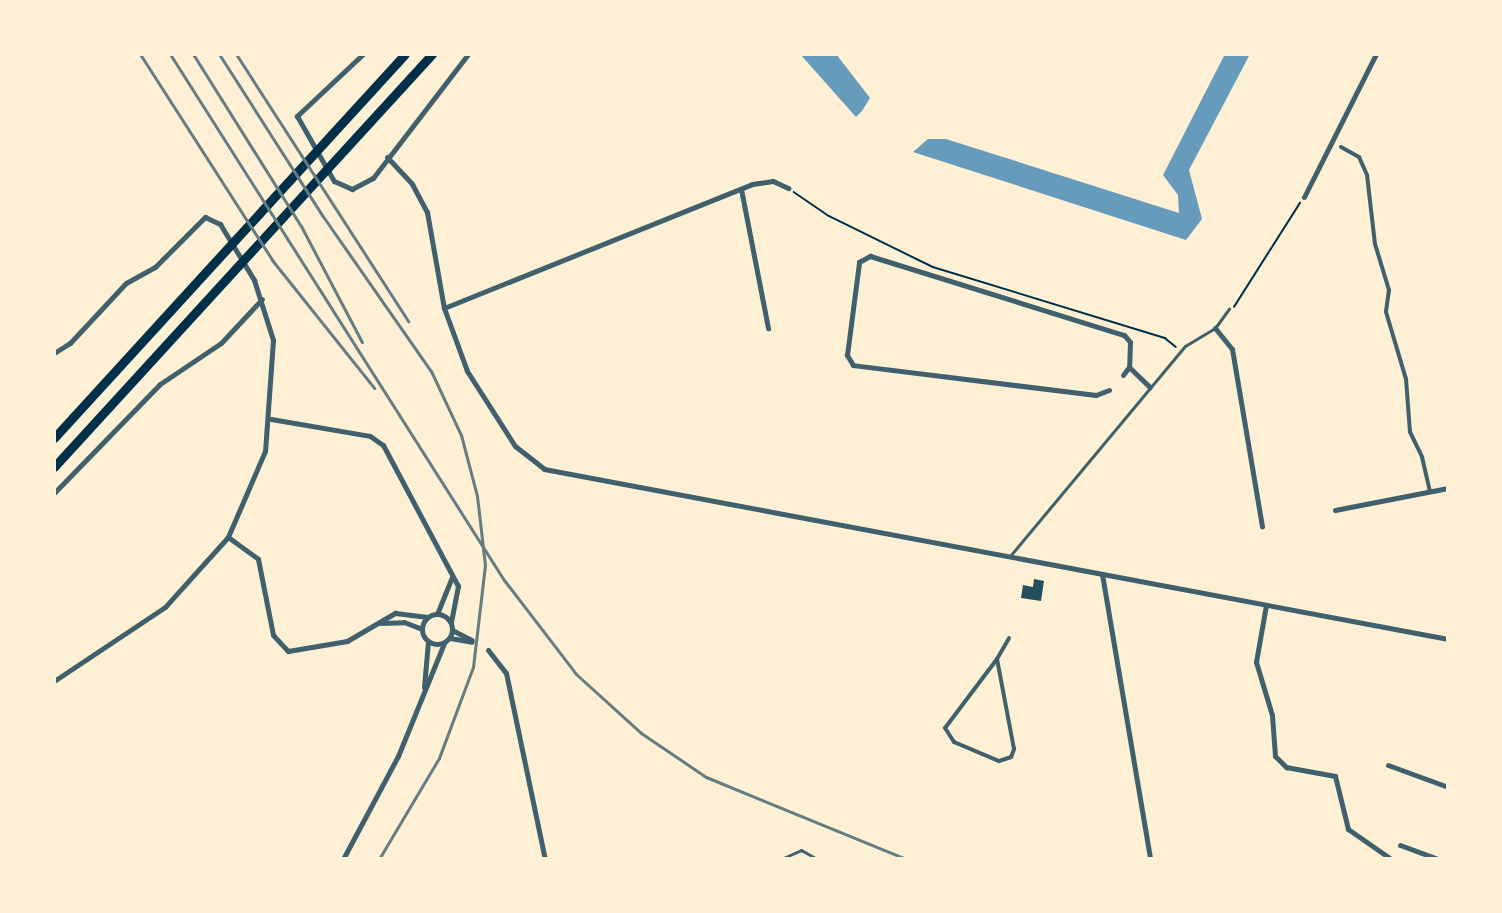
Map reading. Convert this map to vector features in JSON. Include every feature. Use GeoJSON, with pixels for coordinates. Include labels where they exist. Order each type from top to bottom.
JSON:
{"type":"FeatureCollection","features":[{"type":"Feature","properties":{"kind":"main road"},"geometry":{"type":"LineString","coordinates":[[54,438],[405,54]]}},
{"type":"Feature","properties":{"kind":"main road"},"geometry":{"type":"LineString","coordinates":[[54,467],[432,54]]}},
{"type":"Feature","properties":{"kind":"street"},"geometry":{"type":"LineString","coordinates":[[363,54],[302,105],[297,120],[344,188],[367,184],[468,54]]}},
{"type":"Feature","properties":{"kind":"street"},"geometry":{"type":"LineString","coordinates":[[1304,197],[1376,54]]}},
{"type":"Feature","properties":{"kind":"street"},"geometry":{"type":"LineString","coordinates":[[1341,147],[1359,157],[1367,175],[1375,244],[1389,290],[1386,312],[1406,379],[1410,432],[1422,457],[1430,491]]}},
{"type":"Feature","properties":{"kind":"street"},"geometry":{"type":"LineString","coordinates":[[387,158],[412,184],[427,212],[444,308],[458,352],[482,395],[519,451],[544,469],[1448,639]]}},
{"type":"Feature","properties":{"kind":"street"},"geometry":{"type":"LineString","coordinates":[[444,308],[741,189],[768,181],[788,188]]}},
{"type":"Feature","properties":{"kind":"street"},"geometry":{"type":"LineString","coordinates":[[741,189],[768,328]]}},
{"type":"Feature","properties":{"kind":"street"},"geometry":{"type":"LineString","coordinates":[[54,353],[70,343],[126,283],[155,267],[200,218],[220,224],[262,299],[273,340],[271,419],[258,477],[228,537],[165,607],[54,681]]}},
{"type":"Feature","properties":{"kind":"street"},"geometry":{"type":"LineString","coordinates":[[1109,390],[1096,395],[853,365],[847,355],[859,262],[870,256],[1124,335],[1130,342],[1129,367],[1122,375]]}},
{"type":"Feature","properties":{"kind":"street"},"geometry":{"type":"LineString","coordinates":[[54,492],[160,384],[221,343],[262,299]]}},
{"type":"Feature","properties":{"kind":"street"},"geometry":{"type":"LineString","coordinates":[[1215,327],[1232,349],[1262,526]]}},
{"type":"Feature","properties":{"kind":"street"},"geometry":{"type":"LineString","coordinates":[[1129,367],[1150,387]]}},
{"type":"Feature","properties":{"kind":"street"},"geometry":{"type":"LineString","coordinates":[[271,419],[378,440],[452,573],[458,592],[450,638],[444,643],[424,687],[398,756],[344,859]]}},
{"type":"Feature","properties":{"kind":"street"},"geometry":{"type":"LineString","coordinates":[[1335,510],[1448,488]]}},
{"type":"Feature","properties":{"kind":"street"},"geometry":{"type":"LineString","coordinates":[[228,537],[258,560],[273,635],[282,648],[298,651],[341,642],[395,613],[428,617],[437,614],[453,587],[452,573]]}},
{"type":"Feature","properties":{"kind":"street"},"geometry":{"type":"LineString","coordinates":[[1102,574],[1150,859]]}},
{"type":"Feature","properties":{"kind":"street"},"geometry":{"type":"LineString","coordinates":[[1266,605],[1256,662],[1272,716],[1275,756],[1286,766],[1335,776],[1348,829],[1391,859]]}},
{"type":"Feature","properties":{"kind":"street"},"geometry":{"type":"LineString","coordinates":[[437,614],[451,622]]}},
{"type":"Feature","properties":{"kind":"street"},"geometry":{"type":"LineString","coordinates":[[422,629],[428,617]]}},
{"type":"Feature","properties":{"kind":"street"},"geometry":{"type":"LineString","coordinates":[[380,623],[404,622],[422,629],[428,641],[424,687]]}},
{"type":"Feature","properties":{"kind":"street"},"geometry":{"type":"LineString","coordinates":[[450,638],[472,641],[452,630]]}},
{"type":"Feature","properties":{"kind":"street"},"geometry":{"type":"LineString","coordinates":[[998,659],[1014,748],[1011,757],[999,761],[954,742],[945,728],[998,659],[1009,638]]}},
{"type":"Feature","properties":{"kind":"street"},"geometry":{"type":"LineString","coordinates":[[428,641],[444,643]]}},
{"type":"Feature","properties":{"kind":"street"},"geometry":{"type":"LineString","coordinates":[[488,650],[506,674],[545,859]]}},
{"type":"Feature","properties":{"kind":"street"},"geometry":{"type":"LineString","coordinates":[[1388,765],[1448,787]]}},
{"type":"Feature","properties":{"kind":"street"},"geometry":{"type":"LineString","coordinates":[[1400,845],[1438,859]]}},
{"type":"Feature","properties":{"kind":"street"},"geometry":{"type":"LineString","coordinates":[[712,859],[741,859]]}},
{"type":"Feature","properties":{"kind":"lane"},"geometry":{"type":"LineString","coordinates":[[1009,557],[1181,351],[1215,327],[1229,309]]}},
{"type":"Feature","properties":{"kind":"lane"},"geometry":{"type":"LineString","coordinates":[[782,859],[801,850],[817,859]]}},
{"type":"Feature","properties":{"kind":"path"},"geometry":{"type":"LineString","coordinates":[[788,188],[829,216],[933,267],[1165,338],[1181,351]]}},
{"type":"Feature","properties":{"kind":"path"},"geometry":{"type":"LineString","coordinates":[[1229,309],[1247,290],[1304,197]]}},
{"type":"Feature","properties":{"kind":"water"},"geometry":{"type":"Polygon","coordinates":[[[800,54],[836,54],[870,98],[856,117],[800,54]]]}},
{"type":"Feature","properties":{"kind":"water"},"geometry":{"type":"Polygon","coordinates":[[[1225,54],[1250,54],[1189,170],[1202,219],[1186,240],[913,152],[928,139],[946,139],[1179,213],[1178,195],[1163,175],[1225,54]]]}},
{"type":"Feature","properties":{"kind":"building"},"geometry":{"type":"Polygon","coordinates":[[[1034,579],[1044,581],[1041,601],[1021,598],[1023,585],[1033,587],[1034,579]]]}},
{"type":"Feature","properties":{"kind":"railway"},"geometry":{"type":"LineString","coordinates":[[140,54],[272,260],[374,388]]}},
{"type":"Feature","properties":{"kind":"railway"},"geometry":{"type":"LineString","coordinates":[[170,54],[504,580],[576,674],[641,733],[706,777],[906,859]]}},
{"type":"Feature","properties":{"kind":"railway"},"geometry":{"type":"LineString","coordinates":[[193,54],[301,226],[362,342]]}},
{"type":"Feature","properties":{"kind":"railway"},"geometry":{"type":"LineString","coordinates":[[219,54],[322,215],[431,371],[461,435],[477,496],[485,565],[473,667],[439,758],[379,859]]}},
{"type":"Feature","properties":{"kind":"railway"},"geometry":{"type":"LineString","coordinates":[[236,54],[408,321]]}}]}
